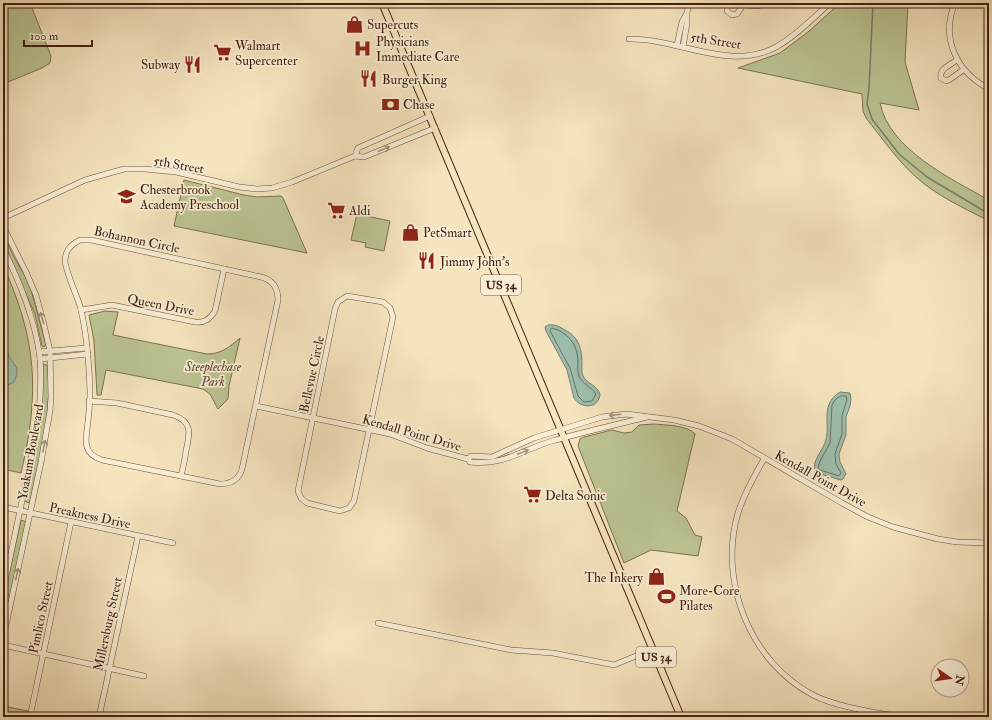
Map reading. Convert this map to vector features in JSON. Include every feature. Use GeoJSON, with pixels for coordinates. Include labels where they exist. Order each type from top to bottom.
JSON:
{"type":"FeatureCollection","features":[{"type":"Feature","properties":{"kind":"main road","name":"US 34"},"geometry":{"type":"LineString","coordinates":[[382,3],[681,717]]}},
{"type":"Feature","properties":{"kind":"street"},"geometry":{"type":"LineString","coordinates":[[680,46],[682,22],[687,13],[689,3]]}},
{"type":"Feature","properties":{"kind":"street"},"geometry":{"type":"LineString","coordinates":[[727,3],[727,11],[732,14],[737,14],[743,5]]}},
{"type":"Feature","properties":{"kind":"street"},"geometry":{"type":"LineString","coordinates":[[738,3],[743,5],[759,6],[770,3]]}},
{"type":"Feature","properties":{"kind":"street","name":"5th Street"},"geometry":{"type":"LineString","coordinates":[[629,39],[644,39],[731,56],[741,57],[759,54],[775,48],[789,38],[830,3]]}},
{"type":"Feature","properties":{"kind":"street"},"geometry":{"type":"LineString","coordinates":[[955,3],[951,16],[950,36],[957,60],[963,70],[976,82],[989,89]]}},
{"type":"Feature","properties":{"kind":"street"},"geometry":{"type":"LineString","coordinates":[[957,60],[940,73],[941,78],[946,81],[963,70]]}},
{"type":"Feature","properties":{"kind":"street","name":"5th Street"},"geometry":{"type":"LineString","coordinates":[[354,156],[358,148],[430,116]]}},
{"type":"Feature","properties":{"kind":"street","name":"5th Street"},"geometry":{"type":"LineString","coordinates":[[3,218],[85,180],[124,169],[145,169],[176,172],[239,187],[257,189],[272,188],[292,182],[354,156],[364,157],[435,128]]}},
{"type":"Feature","properties":{"kind":"street","name":"Yoakum Boulevard"},"geometry":{"type":"LineString","coordinates":[[3,226],[36,295],[50,351],[50,411],[31,513],[3,639]]}},
{"type":"Feature","properties":{"kind":"street","name":"Bohannon Circle"},"geometry":{"type":"LineString","coordinates":[[80,240],[90,240],[224,269],[267,278],[273,283],[277,290],[278,300],[241,473],[230,483],[220,484],[102,460],[94,456],[87,448],[85,440],[89,401],[87,351],[81,310],[65,262],[65,257],[69,248],[73,243],[80,240]]}},
{"type":"Feature","properties":{"kind":"street","name":"Yoakum Boulevard"},"geometry":{"type":"LineString","coordinates":[[3,248],[18,278],[26,301],[35,328],[40,359],[38,425],[3,591]]}},
{"type":"Feature","properties":{"kind":"street","name":"Queen Drive"},"geometry":{"type":"LineString","coordinates":[[81,310],[112,306],[195,322],[204,322],[215,311],[224,269]]}},
{"type":"Feature","properties":{"kind":"street","name":"Bellevue Circle"},"geometry":{"type":"LineString","coordinates":[[344,296],[355,296],[383,302],[390,308],[392,313],[392,321],[369,430],[354,501],[349,508],[340,510],[303,501],[299,494],[299,487],[336,305],[344,296]]}},
{"type":"Feature","properties":{"kind":"street"},"geometry":{"type":"LineString","coordinates":[[39,352],[87,351]]}},
{"type":"Feature","properties":{"kind":"street"},"geometry":{"type":"LineString","coordinates":[[40,359],[87,351]]}},
{"type":"Feature","properties":{"kind":"street"},"geometry":{"type":"LineString","coordinates":[[89,401],[117,403],[181,418],[186,424],[189,432],[181,476]]}},
{"type":"Feature","properties":{"kind":"street","name":"Kendall Point Drive"},"geometry":{"type":"LineString","coordinates":[[256,406],[390,434],[427,448],[468,459],[470,462],[492,463],[564,437],[648,417]]}},
{"type":"Feature","properties":{"kind":"street","name":"Kendall Point Drive"},"geometry":{"type":"LineString","coordinates":[[468,459],[471,456],[492,457],[534,438],[602,417],[626,414],[674,420],[699,426],[732,439],[764,459],[868,517],[893,527],[938,539],[956,542],[989,543]]}},
{"type":"Feature","properties":{"kind":"street"},"geometry":{"type":"LineString","coordinates":[[764,459],[747,489],[738,513],[732,550],[732,571],[744,618],[755,640],[778,670],[812,695],[828,702],[900,717]]}},
{"type":"Feature","properties":{"kind":"street","name":"Preakness Drive"},"geometry":{"type":"LineString","coordinates":[[3,507],[173,543]]}},
{"type":"Feature","properties":{"kind":"street","name":"Pimlico Street"},"geometry":{"type":"LineString","coordinates":[[30,717],[71,522]]}},
{"type":"Feature","properties":{"kind":"street","name":"Millersburg Street"},"geometry":{"type":"LineString","coordinates":[[99,717],[138,536]]}},
{"type":"Feature","properties":{"kind":"street"},"geometry":{"type":"LineString","coordinates":[[378,622],[512,650],[553,653],[614,665],[653,649]]}},
{"type":"Feature","properties":{"kind":"street"},"geometry":{"type":"LineString","coordinates":[[3,645],[144,676]]}},
{"type":"Feature","properties":{"kind":"green space"},"geometry":{"type":"Polygon","coordinates":[[[3,3],[30,3],[51,56],[50,63],[42,68],[3,84],[3,3]]]}},
{"type":"Feature","properties":{"kind":"green space"},"geometry":{"type":"Polygon","coordinates":[[[840,3],[908,3],[905,62],[919,110],[880,103],[886,120],[895,135],[924,161],[940,172],[989,200],[989,221],[942,196],[924,184],[902,163],[866,118],[863,111],[862,94],[738,68],[780,53],[808,32],[840,3]]]}},
{"type":"Feature","properties":{"kind":"green space"},"geometry":{"type":"Polygon","coordinates":[[[184,180],[244,195],[257,197],[281,196],[307,253],[174,226],[184,180]]]}},
{"type":"Feature","properties":{"kind":"green space"},"geometry":{"type":"Polygon","coordinates":[[[357,214],[390,221],[384,251],[365,247],[366,243],[351,240],[357,214]]]}},
{"type":"Feature","properties":{"kind":"green space"},"geometry":{"type":"Polygon","coordinates":[[[3,234],[31,290],[46,345],[44,347],[42,346],[35,314],[3,243],[3,234]]]}},
{"type":"Feature","properties":{"kind":"green space"},"geometry":{"type":"Polygon","coordinates":[[[3,265],[23,318],[29,343],[32,367],[33,392],[31,417],[21,473],[3,469],[3,265]]]}},
{"type":"Feature","properties":{"kind":"green space","name":"Steeplechase Park"},"geometry":{"type":"Polygon","coordinates":[[[105,311],[118,312],[113,335],[207,354],[217,353],[229,347],[240,338],[229,386],[228,399],[218,409],[210,394],[203,389],[106,370],[101,395],[97,395],[94,341],[89,315],[105,311]]]}},
{"type":"Feature","properties":{"kind":"green space"},"geometry":{"type":"Polygon","coordinates":[[[45,364],[48,367],[49,390],[46,428],[31,500],[28,503],[24,500],[36,444],[42,366],[45,364]]]}},
{"type":"Feature","properties":{"kind":"green space"},"geometry":{"type":"Polygon","coordinates":[[[654,424],[682,427],[692,431],[695,434],[677,511],[686,518],[695,535],[702,537],[698,556],[651,550],[624,563],[578,446],[580,439],[584,437],[612,430],[624,433],[632,432],[639,425],[654,424]]]}},
{"type":"Feature","properties":{"kind":"green space"},"geometry":{"type":"Polygon","coordinates":[[[21,520],[26,522],[3,629],[3,600],[21,520]]]}},
{"type":"Feature","properties":{"kind":"green space"},"geometry":{"type":"Polygon","coordinates":[[[3,706],[28,711],[27,717],[3,717],[3,706]]]}},
{"type":"Feature","properties":{"kind":"water"},"geometry":{"type":"Polygon","coordinates":[[[548,325],[555,325],[561,328],[574,336],[577,340],[581,353],[583,376],[599,391],[600,394],[599,399],[593,405],[585,406],[577,402],[574,398],[567,370],[546,331],[545,327],[548,325]]]}},
{"type":"Feature","properties":{"kind":"water"},"geometry":{"type":"Polygon","coordinates":[[[3,350],[8,353],[16,366],[17,372],[14,382],[3,387],[3,350]]]}},
{"type":"Feature","properties":{"kind":"water"},"geometry":{"type":"Polygon","coordinates":[[[840,392],[850,393],[851,399],[846,417],[846,435],[839,454],[840,462],[846,474],[841,480],[816,473],[814,466],[826,440],[827,411],[829,404],[840,392]]]}},
{"type":"Feature","properties":{"kind":"waterway"},"geometry":{"type":"LineString","coordinates":[[873,3],[867,104],[872,119],[899,154],[927,177],[989,214]]}},
{"type":"Feature","properties":{"kind":"place","name":"Supercuts"},"geometry":{"type":"Point","coordinates":[354,24]}},
{"type":"Feature","properties":{"kind":"place","name":"Physicians Immediate Care"},"geometry":{"type":"Point","coordinates":[363,48]}},
{"type":"Feature","properties":{"kind":"place","name":"Walmart Supercenter"},"geometry":{"type":"Point","coordinates":[222,52]}},
{"type":"Feature","properties":{"kind":"place","name":"Subway"},"geometry":{"type":"Point","coordinates":[193,64]}},
{"type":"Feature","properties":{"kind":"place","name":"Burger King"},"geometry":{"type":"Point","coordinates":[369,79]}},
{"type":"Feature","properties":{"kind":"place","name":"Chase"},"geometry":{"type":"Point","coordinates":[390,104]}},
{"type":"Feature","properties":{"kind":"place","name":"Chesterbrook Academy Preschool"},"geometry":{"type":"Point","coordinates":[127,196]}},
{"type":"Feature","properties":{"kind":"place","name":"Aldi"},"geometry":{"type":"Point","coordinates":[336,210]}},
{"type":"Feature","properties":{"kind":"place","name":"PetSmart"},"geometry":{"type":"Point","coordinates":[410,232]}},
{"type":"Feature","properties":{"kind":"place","name":"Jimmy John's"},"geometry":{"type":"Point","coordinates":[427,261]}},
{"type":"Feature","properties":{"kind":"place","name":"Delta Sonic"},"geometry":{"type":"Point","coordinates":[532,495]}},
{"type":"Feature","properties":{"kind":"place","name":"The Inkery"},"geometry":{"type":"Point","coordinates":[656,577]}},
{"type":"Feature","properties":{"kind":"place","name":"More-Core Pilates"},"geometry":{"type":"Point","coordinates":[666,597]}}]}
